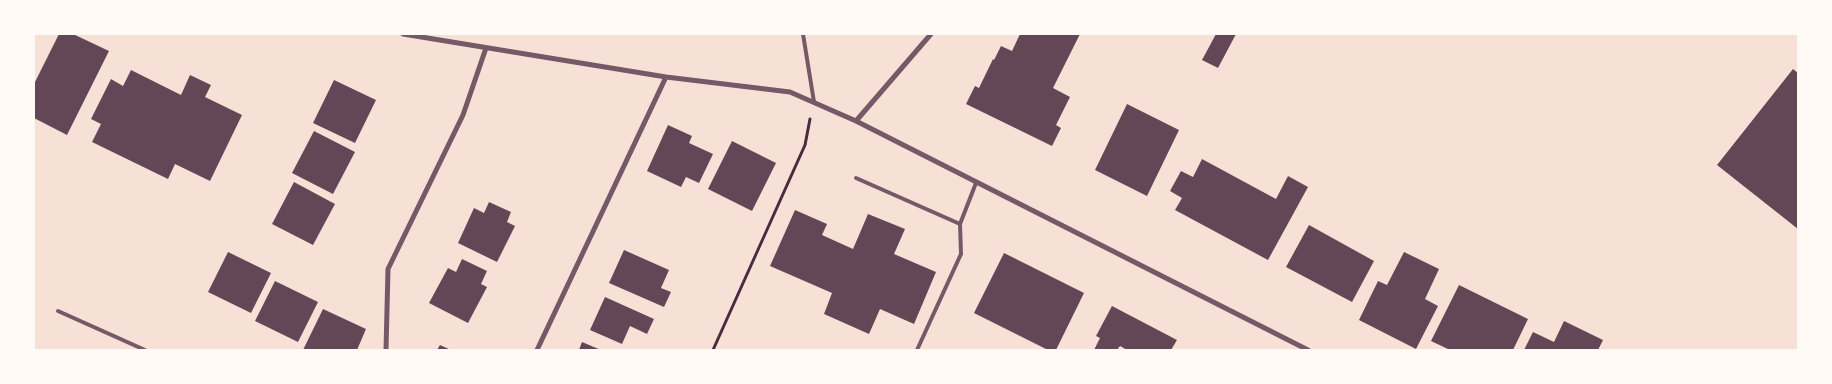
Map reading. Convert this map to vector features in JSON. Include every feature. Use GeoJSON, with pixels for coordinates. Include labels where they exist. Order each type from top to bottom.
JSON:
{"type":"FeatureCollection","features":[{"type":"Feature","properties":{"kind":"street"},"geometry":{"type":"LineString","coordinates":[[403,34],[436,36],[486,48],[666,77],[790,92],[856,121],[1308,350]]}},
{"type":"Feature","properties":{"kind":"street"},"geometry":{"type":"LineString","coordinates":[[856,121],[931,34]]}},
{"type":"Feature","properties":{"kind":"street"},"geometry":{"type":"LineString","coordinates":[[386,350],[388,269],[463,116],[486,48]]}},
{"type":"Feature","properties":{"kind":"street"},"geometry":{"type":"LineString","coordinates":[[537,350],[666,77]]}},
{"type":"Feature","properties":{"kind":"lane"},"geometry":{"type":"LineString","coordinates":[[803,34],[814,102]]}},
{"type":"Feature","properties":{"kind":"lane"},"geometry":{"type":"LineString","coordinates":[[856,178],[960,224]]}},
{"type":"Feature","properties":{"kind":"lane"},"geometry":{"type":"LineString","coordinates":[[917,350],[961,254],[960,224],[976,183]]}},
{"type":"Feature","properties":{"kind":"lane"},"geometry":{"type":"LineString","coordinates":[[58,311],[145,350]]}},
{"type":"Feature","properties":{"kind":"path"},"geometry":{"type":"LineString","coordinates":[[713,350],[805,145],[814,102]]}},
{"type":"Feature","properties":{"kind":"building"},"geometry":{"type":"Polygon","coordinates":[[[59,34],[73,34],[109,51],[67,135],[34,118],[34,84],[59,34]]]}},
{"type":"Feature","properties":{"kind":"building"},"geometry":{"type":"Polygon","coordinates":[[[1020,34],[1080,34],[1053,88],[1070,97],[1056,125],[1061,128],[1052,146],[966,104],[975,86],[979,88],[1001,46],[1012,51],[1020,34]]]}},
{"type":"Feature","properties":{"kind":"building"},"geometry":{"type":"Polygon","coordinates":[[[1216,34],[1236,34],[1218,68],[1202,60],[1216,34]]]}},
{"type":"Feature","properties":{"kind":"building"},"geometry":{"type":"Polygon","coordinates":[[[1793,69],[1798,73],[1798,229],[1717,165],[1793,69]]]}},
{"type":"Feature","properties":{"kind":"building"},"geometry":{"type":"Polygon","coordinates":[[[131,70],[181,95],[190,75],[211,85],[205,97],[242,115],[210,181],[175,164],[168,179],[92,142],[101,124],[91,119],[111,79],[123,86],[131,70]]]}},
{"type":"Feature","properties":{"kind":"building"},"geometry":{"type":"Polygon","coordinates":[[[334,80],[376,100],[355,143],[313,123],[334,80]]]}},
{"type":"Feature","properties":{"kind":"building"},"geometry":{"type":"Polygon","coordinates":[[[1127,104],[1179,130],[1147,196],[1095,170],[1127,104]]]}},
{"type":"Feature","properties":{"kind":"building"},"geometry":{"type":"Polygon","coordinates":[[[668,125],[692,136],[689,143],[713,154],[699,183],[686,177],[681,187],[647,171],[668,125]]]}},
{"type":"Feature","properties":{"kind":"building"},"geometry":{"type":"Polygon","coordinates":[[[314,131],[355,152],[333,194],[292,173],[314,131]]]}},
{"type":"Feature","properties":{"kind":"building"},"geometry":{"type":"Polygon","coordinates":[[[732,141],[776,163],[752,211],[708,189],[732,141]]]}},
{"type":"Feature","properties":{"kind":"building"},"geometry":{"type":"Polygon","coordinates":[[[1202,159],[1276,199],[1288,176],[1308,187],[1268,260],[1175,210],[1182,198],[1170,191],[1181,171],[1193,177],[1202,159]]]}},
{"type":"Feature","properties":{"kind":"building"},"geometry":{"type":"Polygon","coordinates":[[[294,182],[335,204],[313,245],[272,224],[294,182]]]}},
{"type":"Feature","properties":{"kind":"building"},"geometry":{"type":"Polygon","coordinates":[[[489,202],[511,212],[507,222],[515,226],[497,262],[458,243],[474,208],[484,213],[489,202]]]}},
{"type":"Feature","properties":{"kind":"building"},"geometry":{"type":"Polygon","coordinates":[[[795,210],[827,224],[822,235],[853,249],[868,214],[905,229],[894,254],[936,272],[914,324],[880,309],[869,334],[824,314],[832,293],[770,266],[795,210]]]}},
{"type":"Feature","properties":{"kind":"building"},"geometry":{"type":"Polygon","coordinates":[[[1309,225],[1374,261],[1352,302],[1286,267],[1309,225]]]}},
{"type":"Feature","properties":{"kind":"building"},"geometry":{"type":"Polygon","coordinates":[[[624,250],[669,270],[661,288],[671,292],[664,307],[609,283],[624,250]]]}},
{"type":"Feature","properties":{"kind":"building"},"geometry":{"type":"Polygon","coordinates":[[[228,252],[271,273],[251,313],[208,292],[228,252]]]}},
{"type":"Feature","properties":{"kind":"building"},"geometry":{"type":"Polygon","coordinates":[[[1404,252],[1439,269],[1425,299],[1438,306],[1416,349],[1359,320],[1378,281],[1387,285],[1404,252]]]}},
{"type":"Feature","properties":{"kind":"building"},"geometry":{"type":"Polygon","coordinates":[[[1004,253],[1084,293],[1056,350],[1048,350],[974,313],[1004,253]]]}},
{"type":"Feature","properties":{"kind":"building"},"geometry":{"type":"Polygon","coordinates":[[[462,259],[487,271],[481,284],[487,287],[468,323],[429,303],[448,268],[456,272],[462,259]]]}},
{"type":"Feature","properties":{"kind":"building"},"geometry":{"type":"Polygon","coordinates":[[[275,281],[318,302],[298,342],[255,321],[275,281]]]}},
{"type":"Feature","properties":{"kind":"building"},"geometry":{"type":"Polygon","coordinates":[[[1459,285],[1528,319],[1513,350],[1450,350],[1431,341],[1459,285]]]}},
{"type":"Feature","properties":{"kind":"building"},"geometry":{"type":"Polygon","coordinates":[[[605,297],[654,319],[647,334],[630,326],[622,344],[590,330],[605,297]]]}},
{"type":"Feature","properties":{"kind":"building"},"geometry":{"type":"Polygon","coordinates":[[[1112,306],[1177,340],[1171,350],[1127,350],[1120,346],[1117,350],[1094,350],[1100,338],[1096,336],[1112,306]]]}},
{"type":"Feature","properties":{"kind":"building"},"geometry":{"type":"Polygon","coordinates":[[[323,309],[366,329],[357,350],[303,350],[323,309]]]}},
{"type":"Feature","properties":{"kind":"building"},"geometry":{"type":"Polygon","coordinates":[[[1564,321],[1603,340],[1598,350],[1524,350],[1533,332],[1554,342],[1564,321]]]}},
{"type":"Feature","properties":{"kind":"building"},"geometry":{"type":"Polygon","coordinates":[[[582,342],[601,350],[579,350],[582,342]]]}},
{"type":"Feature","properties":{"kind":"building"},"geometry":{"type":"Polygon","coordinates":[[[440,345],[451,350],[437,350],[440,345]]]}}]}
